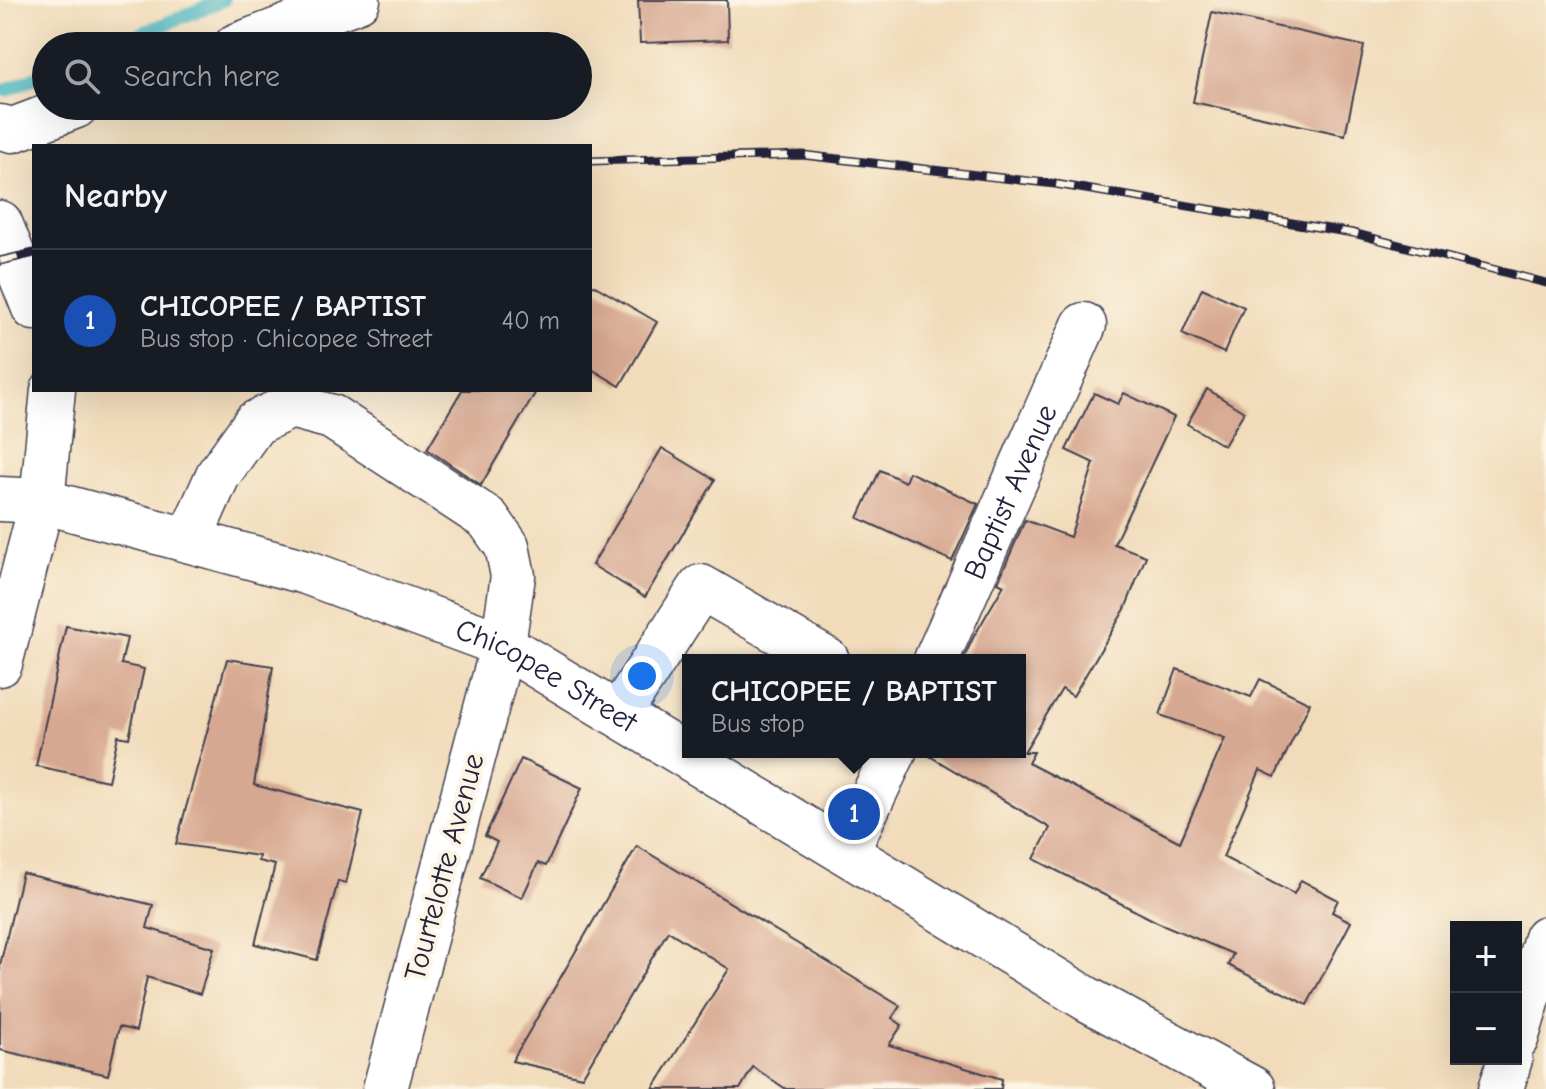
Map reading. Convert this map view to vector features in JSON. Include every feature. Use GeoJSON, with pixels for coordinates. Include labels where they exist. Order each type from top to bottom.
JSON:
{"type":"FeatureCollection","features":[{"type":"Feature","properties":{"kind":"main road"},"geometry":{"type":"LineString","coordinates":[[273,32],[358,0]]}},
{"type":"Feature","properties":{"kind":"main road"},"geometry":{"type":"LineString","coordinates":[[0,127],[13,130],[39,120]]}},
{"type":"Feature","properties":{"kind":"main road"},"geometry":{"type":"LineString","coordinates":[[0,223],[32,303]]}},
{"type":"Feature","properties":{"kind":"main road","name":"Baptist Avenue"},"geometry":{"type":"LineString","coordinates":[[939,654],[1084,325]]}},
{"type":"Feature","properties":{"kind":"main road"},"geometry":{"type":"LineString","coordinates":[[0,664],[21,500],[52,392]]}},
{"type":"Feature","properties":{"kind":"main road","name":"Tourtelotte Avenue"},"geometry":{"type":"LineString","coordinates":[[189,540],[218,475],[255,423],[291,406],[332,417],[488,519],[507,546],[513,576],[503,645],[385,1089]]}},
{"type":"Feature","properties":{"kind":"main road","name":"Chicopee Street"},"geometry":{"type":"LineString","coordinates":[[21,500],[306,572],[503,645],[682,752]]}},
{"type":"Feature","properties":{"kind":"main road"},"geometry":{"type":"LineString","coordinates":[[619,714],[701,587],[817,654]]}},
{"type":"Feature","properties":{"kind":"main road","name":"Chicopee Street"},"geometry":{"type":"LineString","coordinates":[[692,758],[1087,999],[1253,1089]]}},
{"type":"Feature","properties":{"kind":"main road"},"geometry":{"type":"LineString","coordinates":[[847,851],[891,758]]}},
{"type":"Feature","properties":{"kind":"main road"},"geometry":{"type":"LineString","coordinates":[[1522,1019],[1546,938]]}},
{"type":"Feature","properties":{"kind":"main road"},"geometry":{"type":"LineString","coordinates":[[1501,1089],[1508,1065]]}},
{"type":"Feature","properties":{"kind":"building"},"geometry":{"type":"Polygon","coordinates":[[[638,0],[727,0],[728,40],[640,43],[638,0]]]}},
{"type":"Feature","properties":{"kind":"building"},"geometry":{"type":"Polygon","coordinates":[[[1212,12],[1364,46],[1345,135],[1193,102],[1212,12]]]}},
{"type":"Feature","properties":{"kind":"building"},"geometry":{"type":"Polygon","coordinates":[[[592,284],[657,322],[620,386],[592,369],[592,284]]]}},
{"type":"Feature","properties":{"kind":"building"},"geometry":{"type":"Polygon","coordinates":[[[1202,288],[1244,307],[1224,353],[1182,334],[1202,288]]]}},
{"type":"Feature","properties":{"kind":"building"},"geometry":{"type":"Polygon","coordinates":[[[1207,389],[1244,412],[1224,446],[1187,424],[1207,389]]]}},
{"type":"Feature","properties":{"kind":"building"},"geometry":{"type":"Polygon","coordinates":[[[461,392],[536,392],[481,485],[427,449],[461,392]]]}},
{"type":"Feature","properties":{"kind":"building"},"geometry":{"type":"Polygon","coordinates":[[[1094,393],[1118,404],[1124,393],[1174,417],[1114,544],[1146,556],[1125,609],[1073,696],[1062,689],[1026,749],[1026,654],[966,654],[1004,585],[998,582],[1025,520],[1070,537],[1094,463],[1066,450],[1094,393]]]}},
{"type":"Feature","properties":{"kind":"building"},"geometry":{"type":"Polygon","coordinates":[[[662,448],[715,480],[645,597],[592,565],[662,448]]]}},
{"type":"Feature","properties":{"kind":"building"},"geometry":{"type":"Polygon","coordinates":[[[880,470],[905,482],[909,472],[978,504],[952,561],[858,518],[880,470]]]}},
{"type":"Feature","properties":{"kind":"building"},"geometry":{"type":"Polygon","coordinates":[[[66,626],[127,638],[121,664],[144,669],[129,738],[118,736],[108,781],[36,766],[66,626]]]}},
{"type":"Feature","properties":{"kind":"building"},"geometry":{"type":"Polygon","coordinates":[[[227,659],[273,666],[254,785],[363,813],[346,883],[338,881],[317,960],[255,944],[275,865],[258,861],[259,856],[176,844],[227,659]]]}},
{"type":"Feature","properties":{"kind":"building"},"geometry":{"type":"Polygon","coordinates":[[[1177,669],[1251,697],[1260,679],[1310,703],[1275,777],[1260,770],[1223,857],[1294,894],[1301,880],[1338,900],[1332,912],[1351,922],[1307,1005],[1228,965],[1233,954],[1157,922],[1034,859],[1050,828],[933,758],[1026,758],[1026,752],[1034,752],[1028,763],[1180,842],[1225,738],[1160,715],[1177,669]]]}},
{"type":"Feature","properties":{"kind":"building"},"geometry":{"type":"Polygon","coordinates":[[[521,759],[582,788],[546,866],[538,863],[522,898],[480,878],[497,842],[485,836],[521,759]]]}},
{"type":"Feature","properties":{"kind":"building"},"geometry":{"type":"Polygon","coordinates":[[[637,846],[900,1006],[892,1018],[902,1025],[889,1045],[1002,1079],[1001,1089],[786,1089],[753,1067],[740,1089],[653,1089],[729,969],[668,931],[582,1077],[512,1061],[637,846]]]}},
{"type":"Feature","properties":{"kind":"building"},"geometry":{"type":"Polygon","coordinates":[[[22,873],[153,905],[147,928],[214,948],[200,994],[147,977],[136,1031],[119,1027],[108,1075],[0,1050],[0,965],[22,873]]]}},
{"type":"Feature","properties":{"kind":"waterway"},"geometry":{"type":"LineString","coordinates":[[146,32],[223,0]]}},
{"type":"Feature","properties":{"kind":"waterway"},"geometry":{"type":"LineString","coordinates":[[6,90],[32,79]]}},
{"type":"Feature","properties":{"kind":"railway"},"geometry":{"type":"LineString","coordinates":[[592,161],[803,155],[1055,184],[1353,233],[1546,283]]}},
{"type":"Feature","properties":{"kind":"railway"},"geometry":{"type":"LineString","coordinates":[[0,261],[32,253]]}},
{"type":"Feature","properties":{"kind":"place","name":"CHICOPEE / BAPTIST"},"geometry":{"type":"Point","coordinates":[854,814]}}]}
